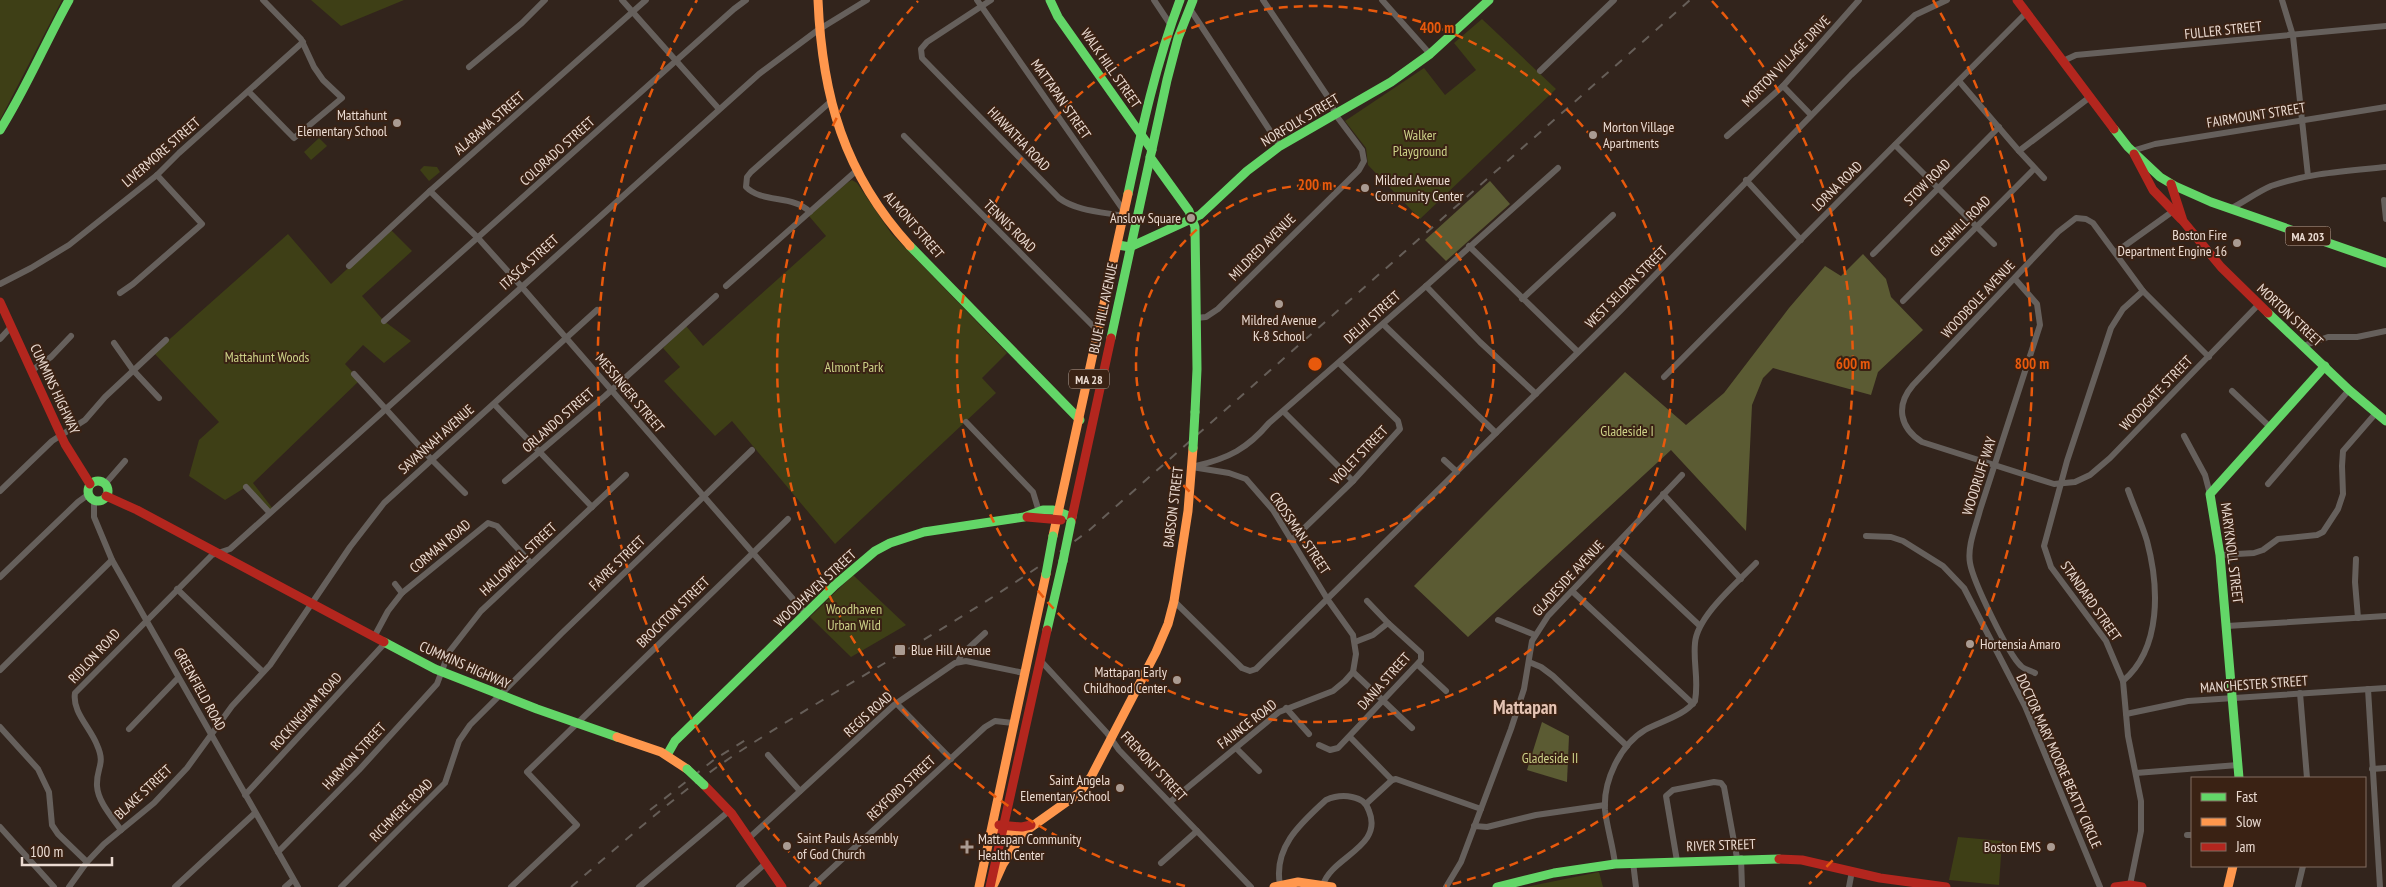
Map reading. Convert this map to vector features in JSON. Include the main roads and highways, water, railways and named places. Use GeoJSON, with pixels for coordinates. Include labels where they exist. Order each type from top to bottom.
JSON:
{"type":"FeatureCollection","features":[{"type":"Feature","properties":{"kind":"main road"},"geometry":{"type":"LineString","coordinates":[[0,130],[17,103],[42,49],[69,0]]}},
{"type":"Feature","properties":{"kind":"main road","name":"ALMONT STREET"},"geometry":{"type":"LineString","coordinates":[[818,0],[818,30],[823,79],[829,103],[844,146],[872,198],[906,242],[1080,420]]}},
{"type":"Feature","properties":{"kind":"main road","name":"WALK HILL STREET"},"geometry":{"type":"LineString","coordinates":[[1050,0],[1058,17],[1142,135],[1151,153]]}},
{"type":"Feature","properties":{"kind":"main road","name":"BLUE HILL AVENUE"},"geometry":{"type":"LineString","coordinates":[[979,887],[1053,536],[1124,214],[1170,24],[1180,0]]}},
{"type":"Feature","properties":{"kind":"main road","name":"NORFOLK STREET"},"geometry":{"type":"LineString","coordinates":[[1130,247],[1193,219],[1209,209],[1247,171],[1280,146],[1391,82],[1430,54],[1489,0]]}},
{"type":"Feature","properties":{"kind":"main road","name":"MORTON STREET"},"geometry":{"type":"LineString","coordinates":[[2017,0],[2090,97],[2134,151],[2151,170],[2170,184]]}},
{"type":"Feature","properties":{"kind":"main road","name":"BLUE HILL AVENUE"},"geometry":{"type":"LineString","coordinates":[[992,887],[1173,55],[1191,4]]}},
{"type":"Feature","properties":{"kind":"main road","name":"MORTON STREET"},"geometry":{"type":"LineString","coordinates":[[2134,151],[2142,175],[2175,210],[2220,266],[2349,390],[2386,421]]}},
{"type":"Feature","properties":{"kind":"main road","name":"BABSON STREET"},"geometry":{"type":"LineString","coordinates":[[1023,833],[1031,825],[1079,793],[1091,777],[1156,652],[1168,624],[1174,601],[1192,467],[1195,412],[1196,252],[1193,219],[1151,153]]}},
{"type":"Feature","properties":{"kind":"main road"},"geometry":{"type":"LineString","coordinates":[[2170,184],[2175,210]]}},
{"type":"Feature","properties":{"kind":"main road","name":"MA 203"},"geometry":{"type":"LineString","coordinates":[[2170,184],[2229,209],[2386,263]]}},
{"type":"Feature","properties":{"kind":"main road"},"geometry":{"type":"LineString","coordinates":[[1118,245],[1130,247]]}},
{"type":"Feature","properties":{"kind":"main road","name":"CUMMINS HIGHWAY"},"geometry":{"type":"LineString","coordinates":[[0,302],[61,435],[90,484]]}},
{"type":"Feature","properties":{"kind":"main road","name":"MARYKNOLL STREET"},"geometry":{"type":"LineString","coordinates":[[2239,777],[2234,697],[2220,555],[2210,494],[2272,428],[2325,366]]}},
{"type":"Feature","properties":{"kind":"main road"},"geometry":{"type":"LineString","coordinates":[[99,481],[105,484],[106,496],[100,500],[91,497],[90,484],[99,481]]}},
{"type":"Feature","properties":{"kind":"main road","name":"CUMMINS HIGHWAY"},"geometry":{"type":"LineString","coordinates":[[106,496],[123,503],[442,671],[576,724],[667,755],[687,769],[729,810],[782,887]]}},
{"type":"Feature","properties":{"kind":"main road","name":"WOODHAVEN STREET"},"geometry":{"type":"LineString","coordinates":[[667,755],[675,741],[862,560],[890,543],[924,532],[1039,514],[1047,509],[1058,516],[1072,520]]}},
{"type":"Feature","properties":{"kind":"main road"},"geometry":{"type":"LineString","coordinates":[[991,827],[1004,829],[1031,825]]}},
{"type":"Feature","properties":{"kind":"main road"},"geometry":{"type":"LineString","coordinates":[[1004,829],[1016,836],[1023,833]]}},
{"type":"Feature","properties":{"kind":"main road","name":"BLUE HILL AVENUE"},"geometry":{"type":"LineString","coordinates":[[992,887],[1003,864],[1023,833]]}},
{"type":"Feature","properties":{"kind":"main road","name":"RIVER STREET"},"geometry":{"type":"LineString","coordinates":[[1497,887],[1554,873],[1615,864],[1739,858],[1794,859],[1910,885],[1946,887]]}},
{"type":"Feature","properties":{"kind":"main road"},"geometry":{"type":"LineString","coordinates":[[984,863],[996,865]]}},
{"type":"Feature","properties":{"kind":"main road"},"geometry":{"type":"LineString","coordinates":[[2228,887],[2233,867]]}},
{"type":"Feature","properties":{"kind":"main road"},"geometry":{"type":"LineString","coordinates":[[1277,886],[1298,882],[1327,886]]}},
{"type":"Feature","properties":{"kind":"main road"},"geometry":{"type":"LineString","coordinates":[[2115,887],[2130,885],[2142,887]]}},
{"type":"Feature","properties":{"kind":"railway"},"geometry":{"type":"LineString","coordinates":[[571,887],[656,814],[722,763],[1004,590],[1087,532],[1690,0]]}},
{"type":"Feature","properties":{"kind":"railway"},"geometry":{"type":"LineString","coordinates":[[650,810],[715,759],[747,739]]}},
{"type":"Feature","properties":{"kind":"place","name":"Mattahunt Elementary School"},"geometry":{"type":"Point","coordinates":[397,123]}},
{"type":"Feature","properties":{"kind":"place","name":"Morton Village Apartments"},"geometry":{"type":"Point","coordinates":[1593,135]}},
{"type":"Feature","properties":{"kind":"place","name":"Mildred Avenue Community Center"},"geometry":{"type":"Point","coordinates":[1365,188]}},
{"type":"Feature","properties":{"kind":"place","name":"Anslow Square"},"geometry":{"type":"Point","coordinates":[1191,218]}},
{"type":"Feature","properties":{"kind":"place","name":"Boston Fire Department Engine 16"},"geometry":{"type":"Point","coordinates":[2237,243]}},
{"type":"Feature","properties":{"kind":"place","name":"Mildred Avenue K-8 School"},"geometry":{"type":"Point","coordinates":[1279,304]}},
{"type":"Feature","properties":{"kind":"place","name":"Hortensia Amaro"},"geometry":{"type":"Point","coordinates":[1970,644]}},
{"type":"Feature","properties":{"kind":"place","name":"Blue Hill Avenue"},"geometry":{"type":"Point","coordinates":[900,650]}},
{"type":"Feature","properties":{"kind":"place","name":"Mattapan Early Childhood Center"},"geometry":{"type":"Point","coordinates":[1177,680]}},
{"type":"Feature","properties":{"kind":"place","name":"Saint Angela Elementary School"},"geometry":{"type":"Point","coordinates":[1120,788]}},
{"type":"Feature","properties":{"kind":"place","name":"Saint Pauls Assembly of God Church"},"geometry":{"type":"Point","coordinates":[787,846]}},
{"type":"Feature","properties":{"kind":"place","name":"Mattapan Community Health Center"},"geometry":{"type":"Point","coordinates":[967,847]}},
{"type":"Feature","properties":{"kind":"place","name":"Boston EMS"},"geometry":{"type":"Point","coordinates":[2051,847]}},
{"type":"Feature","properties":{"kind":"district","name":"Mattapan"},"geometry":{"type":"Point","coordinates":[1525,707]}},
{"type":"Feature","properties":{"kind":"park label","name":"Walker Playground"},"geometry":{"type":"Point","coordinates":[1420,144]}},
{"type":"Feature","properties":{"kind":"park label","name":"Mattahunt Woods"},"geometry":{"type":"Point","coordinates":[267,357]}},
{"type":"Feature","properties":{"kind":"park label","name":"Almont Park"},"geometry":{"type":"Point","coordinates":[854,367]}},
{"type":"Feature","properties":{"kind":"park label","name":"Gladeside I"},"geometry":{"type":"Point","coordinates":[1627,431]}},
{"type":"Feature","properties":{"kind":"park label","name":"Woodhaven Urban Wild"},"geometry":{"type":"Point","coordinates":[854,618]}},
{"type":"Feature","properties":{"kind":"park label","name":"Gladeside II"},"geometry":{"type":"Point","coordinates":[1550,758]}}]}
